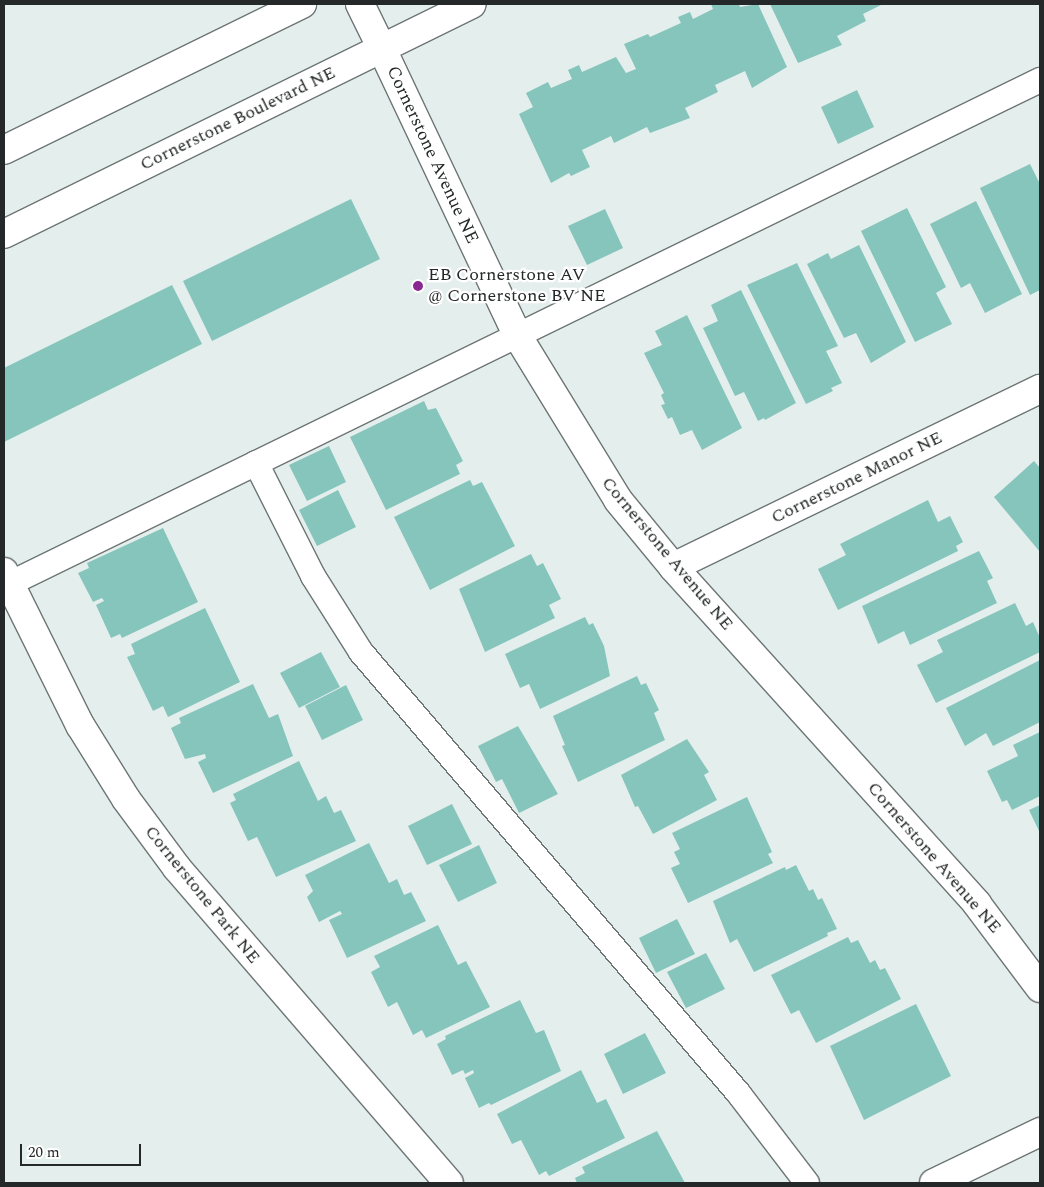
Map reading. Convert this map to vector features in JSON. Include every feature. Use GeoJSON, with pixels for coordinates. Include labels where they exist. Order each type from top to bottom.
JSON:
{"type":"FeatureCollection","features":[{"type":"Feature","properties":{"kind":"street"},"geometry":{"type":"LineString","coordinates":[[4,150],[302,4]]}},
{"type":"Feature","properties":{"kind":"street","name":"Cornerstone Avenue NE"},"geometry":{"type":"LineString","coordinates":[[360,4],[517,335],[618,500],[673,567],[977,904],[1040,988]]}},
{"type":"Feature","properties":{"kind":"street","name":"Cornerstone Boulevard NE"},"geometry":{"type":"LineString","coordinates":[[4,234],[472,4]]}},
{"type":"Feature","properties":{"kind":"street","name":"Cornerstone Manor NE"},"geometry":{"type":"LineString","coordinates":[[673,567],[1040,389]]}},
{"type":"Feature","properties":{"kind":"street","name":"Cornerstone Park NE"},"geometry":{"type":"LineString","coordinates":[[6,578],[80,725],[126,799],[176,868],[449,1183]]}},
{"type":"Feature","properties":{"kind":"street"},"geometry":{"type":"LineString","coordinates":[[934,1183],[1040,1132]]}},
{"type":"Feature","properties":{"kind":"lane"},"geometry":{"type":"LineString","coordinates":[[6,578],[256,463],[1040,80]]}},
{"type":"Feature","properties":{"kind":"lane"},"geometry":{"type":"LineString","coordinates":[[256,463],[314,576],[361,652],[739,1094],[807,1183]]}},
{"type":"Feature","properties":{"kind":"building"},"geometry":{"type":"Polygon","coordinates":[[[711,4],[739,4],[740,7],[758,4],[787,67],[752,88],[745,71],[715,85],[718,92],[685,108],[690,118],[650,133],[647,127],[614,143],[611,136],[582,150],[590,167],[571,176],[569,173],[551,183],[519,114],[533,107],[526,93],[548,82],[551,88],[572,79],[568,70],[579,65],[582,72],[616,57],[626,73],[636,69],[624,44],[648,34],[650,37],[681,23],[678,17],[690,12],[693,19],[713,9],[711,4]]]}},
{"type":"Feature","properties":{"kind":"building"},"geometry":{"type":"Polygon","coordinates":[[[770,4],[883,4],[863,14],[866,21],[837,36],[842,45],[798,63],[770,4]]]}},
{"type":"Feature","properties":{"kind":"building"},"geometry":{"type":"Polygon","coordinates":[[[857,90],[874,127],[838,144],[821,107],[857,90]]]}},
{"type":"Feature","properties":{"kind":"building"},"geometry":{"type":"Polygon","coordinates":[[[1030,164],[1040,184],[1040,290],[1030,295],[980,188],[1030,164]]]}},
{"type":"Feature","properties":{"kind":"building"},"geometry":{"type":"Polygon","coordinates":[[[351,199],[380,259],[212,341],[183,281],[351,199]]]}},
{"type":"Feature","properties":{"kind":"building"},"geometry":{"type":"Polygon","coordinates":[[[976,201],[1022,294],[985,313],[970,283],[961,288],[930,224],[976,201]]]}},
{"type":"Feature","properties":{"kind":"building"},"geometry":{"type":"Polygon","coordinates":[[[907,208],[946,287],[936,293],[952,324],[915,342],[861,231],[907,208]]]}},
{"type":"Feature","properties":{"kind":"building"},"geometry":{"type":"Polygon","coordinates":[[[605,209],[623,248],[587,265],[568,226],[605,209]]]}},
{"type":"Feature","properties":{"kind":"building"},"geometry":{"type":"Polygon","coordinates":[[[859,245],[906,342],[871,363],[856,333],[844,338],[807,264],[828,253],[831,259],[859,245]]]}},
{"type":"Feature","properties":{"kind":"building"},"geometry":{"type":"Polygon","coordinates":[[[797,263],[838,346],[826,351],[842,383],[831,388],[833,391],[806,404],[747,285],[797,263]]]}},
{"type":"Feature","properties":{"kind":"building"},"geometry":{"type":"Polygon","coordinates":[[[172,285],[202,344],[4,442],[4,368],[172,285]]]}},
{"type":"Feature","properties":{"kind":"building"},"geometry":{"type":"Polygon","coordinates":[[[741,290],[796,403],[765,420],[764,418],[758,421],[744,392],[735,396],[703,328],[718,321],[711,305],[741,290]]]}},
{"type":"Feature","properties":{"kind":"building"},"geometry":{"type":"Polygon","coordinates":[[[687,315],[742,428],[702,450],[692,430],[680,435],[672,417],[668,419],[661,405],[665,404],[661,395],[664,393],[644,353],[662,345],[655,331],[687,315]]]}},
{"type":"Feature","properties":{"kind":"building"},"geometry":{"type":"Polygon","coordinates":[[[424,401],[428,410],[436,408],[463,461],[456,465],[460,474],[386,510],[350,437],[424,401]]]}},
{"type":"Feature","properties":{"kind":"building"},"geometry":{"type":"Polygon","coordinates":[[[329,446],[346,482],[307,501],[289,465],[329,446]]]}},
{"type":"Feature","properties":{"kind":"building"},"geometry":{"type":"Polygon","coordinates":[[[1034,461],[1040,468],[1040,552],[994,497],[1034,461]]]}},
{"type":"Feature","properties":{"kind":"building"},"geometry":{"type":"Polygon","coordinates":[[[470,480],[473,486],[482,482],[515,546],[430,590],[394,517],[470,480]]]}},
{"type":"Feature","properties":{"kind":"building"},"geometry":{"type":"Polygon","coordinates":[[[338,490],[356,527],[317,546],[299,510],[338,490]]]}},
{"type":"Feature","properties":{"kind":"building"},"geometry":{"type":"Polygon","coordinates":[[[928,500],[938,522],[950,516],[963,542],[956,546],[958,551],[838,610],[818,569],[846,555],[840,544],[928,500]]]}},
{"type":"Feature","properties":{"kind":"building"},"geometry":{"type":"Polygon","coordinates":[[[163,528],[198,602],[122,638],[120,634],[111,638],[96,605],[104,601],[102,598],[93,602],[78,573],[89,568],[87,563],[163,528]]]}},
{"type":"Feature","properties":{"kind":"building"},"geometry":{"type":"Polygon","coordinates":[[[979,551],[993,578],[987,581],[997,603],[910,645],[904,631],[878,644],[862,606],[979,551]]]}},
{"type":"Feature","properties":{"kind":"building"},"geometry":{"type":"Polygon","coordinates":[[[531,554],[537,566],[543,563],[561,599],[549,605],[555,618],[485,652],[459,589],[531,554]]]}},
{"type":"Feature","properties":{"kind":"building"},"geometry":{"type":"Polygon","coordinates":[[[1015,603],[1026,626],[1033,622],[1040,638],[1040,652],[936,703],[917,665],[943,652],[937,640],[1015,603]]]}},
{"type":"Feature","properties":{"kind":"building"},"geometry":{"type":"Polygon","coordinates":[[[205,608],[240,682],[168,717],[163,706],[153,711],[127,657],[135,654],[131,644],[205,608]]]}},
{"type":"Feature","properties":{"kind":"building"},"geometry":{"type":"Polygon","coordinates":[[[585,617],[589,625],[593,623],[604,646],[610,676],[540,709],[529,684],[520,688],[505,654],[585,617]]]}},
{"type":"Feature","properties":{"kind":"building"},"geometry":{"type":"Polygon","coordinates":[[[321,652],[340,687],[299,708],[280,673],[321,652]]]}},
{"type":"Feature","properties":{"kind":"building"},"geometry":{"type":"Polygon","coordinates":[[[1040,660],[1040,722],[993,746],[986,733],[965,746],[946,708],[1040,660]]]}},
{"type":"Feature","properties":{"kind":"building"},"geometry":{"type":"Polygon","coordinates":[[[637,676],[641,685],[646,683],[659,710],[654,713],[665,740],[578,782],[562,746],[565,745],[553,716],[637,676]]]}},
{"type":"Feature","properties":{"kind":"building"},"geometry":{"type":"Polygon","coordinates":[[[253,684],[269,718],[278,714],[293,756],[213,793],[198,762],[206,758],[205,754],[185,759],[171,728],[181,723],[179,718],[253,684]]]}},
{"type":"Feature","properties":{"kind":"building"},"geometry":{"type":"Polygon","coordinates":[[[346,685],[363,720],[322,740],[305,706],[346,685]]]}},
{"type":"Feature","properties":{"kind":"building"},"geometry":{"type":"Polygon","coordinates":[[[518,726],[558,794],[519,813],[502,779],[496,782],[478,746],[518,726]]]}},
{"type":"Feature","properties":{"kind":"building"},"geometry":{"type":"Polygon","coordinates":[[[1040,732],[1040,796],[1012,810],[1007,800],[1002,802],[987,771],[1018,756],[1013,745],[1040,732]]]}},
{"type":"Feature","properties":{"kind":"building"},"geometry":{"type":"Polygon","coordinates":[[[687,739],[709,772],[704,775],[717,800],[653,834],[638,806],[635,807],[621,775],[687,739]]]}},
{"type":"Feature","properties":{"kind":"building"},"geometry":{"type":"Polygon","coordinates":[[[299,761],[318,801],[326,796],[334,813],[341,810],[356,841],[276,877],[257,837],[248,841],[230,803],[236,800],[233,794],[299,761]]]}},
{"type":"Feature","properties":{"kind":"building"},"geometry":{"type":"Polygon","coordinates":[[[747,797],[772,852],[768,854],[773,863],[688,903],[671,868],[680,864],[674,852],[680,849],[672,833],[747,797]]]}},
{"type":"Feature","properties":{"kind":"building"},"geometry":{"type":"Polygon","coordinates":[[[452,804],[472,844],[427,865],[408,826],[452,804]]]}},
{"type":"Feature","properties":{"kind":"building"},"geometry":{"type":"Polygon","coordinates":[[[1040,805],[1040,833],[1029,810],[1040,805]]]}},
{"type":"Feature","properties":{"kind":"building"},"geometry":{"type":"Polygon","coordinates":[[[369,843],[389,883],[397,879],[404,895],[411,892],[426,921],[347,958],[329,920],[342,914],[340,911],[319,922],[307,897],[313,891],[305,875],[369,843]]]}},
{"type":"Feature","properties":{"kind":"building"},"geometry":{"type":"Polygon","coordinates":[[[479,845],[497,883],[458,902],[439,865],[479,845]]]}},
{"type":"Feature","properties":{"kind":"building"},"geometry":{"type":"Polygon","coordinates":[[[796,865],[809,891],[813,889],[818,900],[822,898],[837,929],[827,933],[828,936],[754,972],[737,939],[730,943],[713,901],[785,867],[786,870],[796,865]]]}},
{"type":"Feature","properties":{"kind":"building"},"geometry":{"type":"Polygon","coordinates":[[[677,919],[695,954],[656,973],[639,938],[677,919]]]}},
{"type":"Feature","properties":{"kind":"building"},"geometry":{"type":"Polygon","coordinates":[[[438,925],[458,965],[466,961],[490,1007],[426,1038],[422,1030],[413,1035],[397,1002],[388,1007],[371,972],[380,967],[374,956],[438,925]]]}},
{"type":"Feature","properties":{"kind":"building"},"geometry":{"type":"Polygon","coordinates":[[[848,937],[851,943],[858,940],[870,963],[875,960],[880,970],[885,968],[901,999],[816,1043],[799,1010],[791,1014],[771,975],[848,937]]]}},
{"type":"Feature","properties":{"kind":"building"},"geometry":{"type":"Polygon","coordinates":[[[706,953],[725,989],[686,1008],[667,972],[706,953]]]}},
{"type":"Feature","properties":{"kind":"building"},"geometry":{"type":"Polygon","coordinates":[[[520,1000],[536,1033],[544,1030],[561,1071],[491,1105],[489,1103],[479,1108],[465,1078],[474,1073],[473,1070],[465,1074],[463,1070],[452,1075],[437,1044],[446,1039],[445,1036],[520,1000]]]}},
{"type":"Feature","properties":{"kind":"building"},"geometry":{"type":"Polygon","coordinates":[[[916,1004],[951,1076],[864,1120],[830,1046],[916,1004]]]}},
{"type":"Feature","properties":{"kind":"building"},"geometry":{"type":"Polygon","coordinates":[[[645,1033],[666,1073],[623,1094],[604,1054],[645,1033]]]}},
{"type":"Feature","properties":{"kind":"building"},"geometry":{"type":"Polygon","coordinates":[[[581,1070],[597,1103],[606,1099],[625,1138],[549,1176],[546,1171],[539,1175],[521,1140],[512,1144],[497,1114],[581,1070]]]}},
{"type":"Feature","properties":{"kind":"building"},"geometry":{"type":"Polygon","coordinates":[[[657,1131],[685,1183],[577,1183],[575,1178],[585,1173],[582,1167],[657,1131]]]}},
{"type":"Feature","properties":{"kind":"place","name":"EB Cornerstone AV @ Cornerstone BV NE"},"geometry":{"type":"Point","coordinates":[418,286]}}]}
